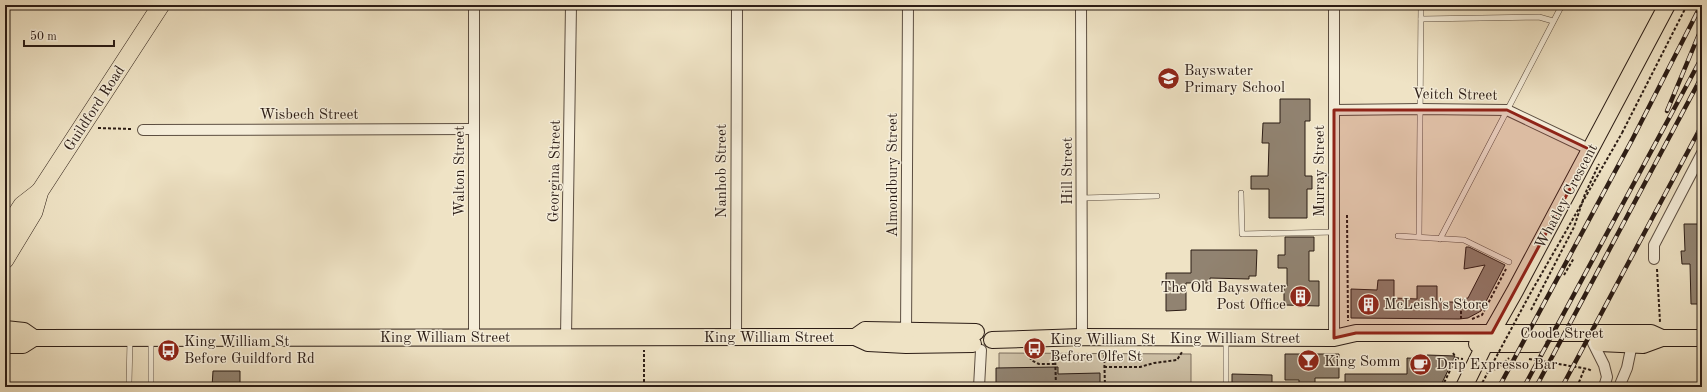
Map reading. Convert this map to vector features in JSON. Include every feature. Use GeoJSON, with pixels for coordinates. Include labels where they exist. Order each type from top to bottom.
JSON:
{"type":"FeatureCollection","features":[{"type":"Feature","properties":{"kind":"highway","name":"Guildford Road"},"geometry":{"type":"LineString","coordinates":[[5,260],[34,212],[40,191],[161,5]]}},
{"type":"Feature","properties":{"kind":"highway","name":"Guildford Road"},"geometry":{"type":"LineString","coordinates":[[5,231],[22,205],[40,191]]}},
{"type":"Feature","properties":{"kind":"main road","name":"Whatley Crescent"},"geometry":{"type":"LineString","coordinates":[[1464,387],[1489,339],[1596,154],[1667,5]]}},
{"type":"Feature","properties":{"kind":"main road","name":"King William Street"},"geometry":{"type":"LineString","coordinates":[[5,345],[23,345],[34,338],[130,337],[856,337],[868,343],[906,338],[980,341],[1082,337],[1334,338],[1356,333],[1460,328]]}},
{"type":"Feature","properties":{"kind":"main road","name":"Coode Street"},"geometry":{"type":"LineString","coordinates":[[1460,328],[1489,339],[1643,345],[1662,338],[1702,338]]}},
{"type":"Feature","properties":{"kind":"main road","name":"King William Street"},"geometry":{"type":"LineString","coordinates":[[6,329],[24,330],[34,338]]}},
{"type":"Feature","properties":{"kind":"main road","name":"Coode Street"},"geometry":{"type":"LineString","coordinates":[[1489,339],[1651,333],[1662,338]]}},
{"type":"Feature","properties":{"kind":"main road","name":"King William Street"},"geometry":{"type":"LineString","coordinates":[[1334,338],[1356,344],[1489,339]]}},
{"type":"Feature","properties":{"kind":"street","name":"Walton Street"},"geometry":{"type":"LineString","coordinates":[[474,5],[474,338]]}},
{"type":"Feature","properties":{"kind":"street","name":"Georgina Street"},"geometry":{"type":"LineString","coordinates":[[566,337],[571,5]]}},
{"type":"Feature","properties":{"kind":"street","name":"Nanhob Street"},"geometry":{"type":"LineString","coordinates":[[736,337],[737,5]]}},
{"type":"Feature","properties":{"kind":"street","name":"Almondbury Street"},"geometry":{"type":"LineString","coordinates":[[906,338],[908,5]]}},
{"type":"Feature","properties":{"kind":"street","name":"Hill Street"},"geometry":{"type":"LineString","coordinates":[[1081,5],[1082,337]]}},
{"type":"Feature","properties":{"kind":"street","name":"Murray Street"},"geometry":{"type":"LineString","coordinates":[[1334,5],[1334,338]]}},
{"type":"Feature","properties":{"kind":"street","name":"Veitch Street"},"geometry":{"type":"LineString","coordinates":[[1334,110],[1421,108],[1507,110],[1596,154]]}},
{"type":"Feature","properties":{"kind":"street","name":"Wisbech Street"},"geometry":{"type":"LineString","coordinates":[[143,130],[474,129]]}},
{"type":"Feature","properties":{"kind":"street"},"geometry":{"type":"LineString","coordinates":[[1654,259],[1654,245],[1702,153]]}},
{"type":"Feature","properties":{"kind":"street"},"geometry":{"type":"LineString","coordinates":[[979,387],[980,341]]}},
{"type":"Feature","properties":{"kind":"street"},"geometry":{"type":"LineString","coordinates":[[1593,343],[1604,364],[1607,377],[1604,387]]}},
{"type":"Feature","properties":{"kind":"street"},"geometry":{"type":"LineString","coordinates":[[1618,387],[1627,368],[1632,344]]}},
{"type":"Feature","properties":{"kind":"lane"},"geometry":{"type":"LineString","coordinates":[[1419,237],[1421,5]]}},
{"type":"Feature","properties":{"kind":"lane"},"geometry":{"type":"LineString","coordinates":[[1440,238],[1562,5]]}},
{"type":"Feature","properties":{"kind":"lane"},"geometry":{"type":"LineString","coordinates":[[1421,19],[1539,17],[1554,21]]}},
{"type":"Feature","properties":{"kind":"lane"},"geometry":{"type":"LineString","coordinates":[[1241,193],[1242,234],[1334,232]]}},
{"type":"Feature","properties":{"kind":"lane"},"geometry":{"type":"LineString","coordinates":[[1082,198],[1157,196]]}},
{"type":"Feature","properties":{"kind":"lane"},"geometry":{"type":"LineString","coordinates":[[1398,236],[1464,240],[1509,262]]}},
{"type":"Feature","properties":{"kind":"lane"},"geometry":{"type":"LineString","coordinates":[[129,383],[130,337]]}},
{"type":"Feature","properties":{"kind":"lane"},"geometry":{"type":"LineString","coordinates":[[151,337],[151,387]]}},
{"type":"Feature","properties":{"kind":"lane"},"geometry":{"type":"LineString","coordinates":[[1226,338],[1226,387]]}},
{"type":"Feature","properties":{"kind":"path"},"geometry":{"type":"LineString","coordinates":[[1480,387],[1530,294],[1622,133],[1687,5]]}},
{"type":"Feature","properties":{"kind":"path"},"geometry":{"type":"LineString","coordinates":[[1649,65],[1656,68]]}},
{"type":"Feature","properties":{"kind":"path"},"geometry":{"type":"LineString","coordinates":[[96,128],[143,130]]}},
{"type":"Feature","properties":{"kind":"path"},"geometry":{"type":"LineString","coordinates":[[1530,310],[1574,227],[1596,154]]}},
{"type":"Feature","properties":{"kind":"path"},"geometry":{"type":"LineString","coordinates":[[1347,215],[1348,320]]}},
{"type":"Feature","properties":{"kind":"path"},"geometry":{"type":"LineString","coordinates":[[1564,275],[1574,258]]}},
{"type":"Feature","properties":{"kind":"path"},"geometry":{"type":"LineString","coordinates":[[1654,259],[1658,273],[1660,322]]}},
{"type":"Feature","properties":{"kind":"path"},"geometry":{"type":"LineString","coordinates":[[1470,320],[1482,315],[1509,262]]}},
{"type":"Feature","properties":{"kind":"path"},"geometry":{"type":"LineString","coordinates":[[1460,328],[1461,301]]}},
{"type":"Feature","properties":{"kind":"path"},"geometry":{"type":"LineString","coordinates":[[644,337],[644,387]]}},
{"type":"Feature","properties":{"kind":"path"},"geometry":{"type":"LineString","coordinates":[[1104,337],[1105,387]]}},
{"type":"Feature","properties":{"kind":"path"},"geometry":{"type":"LineString","coordinates":[[1028,350],[1031,360],[1039,364],[1055,364]]}},
{"type":"Feature","properties":{"kind":"path"},"geometry":{"type":"LineString","coordinates":[[1055,351],[1056,387]]}},
{"type":"Feature","properties":{"kind":"path"},"geometry":{"type":"LineString","coordinates":[[1104,367],[1140,367],[1154,363],[1177,360],[1182,352]]}},
{"type":"Feature","properties":{"kind":"path"},"geometry":{"type":"LineString","coordinates":[[1453,354],[1456,358],[1497,370],[1510,357]]}},
{"type":"Feature","properties":{"kind":"path"},"geometry":{"type":"LineString","coordinates":[[1442,387],[1456,358]]}},
{"type":"Feature","properties":{"kind":"path"},"geometry":{"type":"LineString","coordinates":[[1524,358],[1584,370],[1588,369],[1592,372],[1596,370]]}},
{"type":"Feature","properties":{"kind":"path"},"geometry":{"type":"LineString","coordinates":[[1577,387],[1584,370]]}},
{"type":"Feature","properties":{"kind":"highlighted area"},"geometry":{"type":"Polygon","coordinates":[[[1334,110],[1507,110],[1591,150],[1492,333],[1356,333],[1334,338],[1334,110]]]}},
{"type":"Feature","properties":{"kind":"shaded area"},"geometry":{"type":"Polygon","coordinates":[[[999,353],[1191,354],[1191,387],[999,387],[999,353]]]}},
{"type":"Feature","properties":{"kind":"building"},"geometry":{"type":"Polygon","coordinates":[[[1280,99],[1310,99],[1310,121],[1305,121],[1305,176],[1312,176],[1312,189],[1307,189],[1307,218],[1269,218],[1269,189],[1251,189],[1251,176],[1268,176],[1269,143],[1262,143],[1263,123],[1280,123],[1280,99]]]}},
{"type":"Feature","properties":{"kind":"building"},"geometry":{"type":"Polygon","coordinates":[[[1684,224],[1702,224],[1702,304],[1691,304],[1690,264],[1682,264],[1681,251],[1685,251],[1684,224]]]}},
{"type":"Feature","properties":{"kind":"building"},"geometry":{"type":"Polygon","coordinates":[[[1285,237],[1314,237],[1314,251],[1309,251],[1309,281],[1319,281],[1319,306],[1284,305],[1284,286],[1287,286],[1287,268],[1278,268],[1278,255],[1285,255],[1285,237]]]}},
{"type":"Feature","properties":{"kind":"building"},"geometry":{"type":"Polygon","coordinates":[[[1466,247],[1469,247],[1505,265],[1481,311],[1468,318],[1459,319],[1351,318],[1351,289],[1377,290],[1378,280],[1394,280],[1394,298],[1417,299],[1417,286],[1437,286],[1437,302],[1463,302],[1463,299],[1468,298],[1485,265],[1464,269],[1466,247]]]}},
{"type":"Feature","properties":{"kind":"building"},"geometry":{"type":"Polygon","coordinates":[[[1191,250],[1257,250],[1256,276],[1249,276],[1249,279],[1210,278],[1210,283],[1186,283],[1186,310],[1166,311],[1166,273],[1191,273],[1191,250]]]}},
{"type":"Feature","properties":{"kind":"building"},"geometry":{"type":"Polygon","coordinates":[[[1285,354],[1339,354],[1339,378],[1315,378],[1315,387],[1299,387],[1299,380],[1285,380],[1285,354]]]}},
{"type":"Feature","properties":{"kind":"building"},"geometry":{"type":"Polygon","coordinates":[[[1427,355],[1455,356],[1440,387],[1345,387],[1345,374],[1407,374],[1407,358],[1427,359],[1427,355]]]}},
{"type":"Feature","properties":{"kind":"building"},"geometry":{"type":"Polygon","coordinates":[[[1058,367],[1058,374],[1100,373],[1100,387],[996,387],[996,368],[1058,367]]]}},
{"type":"Feature","properties":{"kind":"building"},"geometry":{"type":"Polygon","coordinates":[[[213,371],[240,371],[240,387],[212,387],[213,371]]]}},
{"type":"Feature","properties":{"kind":"building"},"geometry":{"type":"Polygon","coordinates":[[[1232,374],[1272,375],[1272,387],[1232,387],[1232,374]]]}},
{"type":"Feature","properties":{"kind":"railway"},"geometry":{"type":"LineString","coordinates":[[1499,387],[1632,140],[1701,5]]}},
{"type":"Feature","properties":{"kind":"railway"},"geometry":{"type":"LineString","coordinates":[[1667,111],[1702,27]]}},
{"type":"Feature","properties":{"kind":"railway"},"geometry":{"type":"LineString","coordinates":[[1524,387],[1702,57]]}},
{"type":"Feature","properties":{"kind":"railway"},"geometry":{"type":"LineString","coordinates":[[1536,387],[1702,76]]}},
{"type":"Feature","properties":{"kind":"railway"},"geometry":{"type":"LineString","coordinates":[[1562,387],[1702,125]]}},
{"type":"Feature","properties":{"kind":"place","name":"Bayswater Primary School"},"geometry":{"type":"Point","coordinates":[1168,79]}},
{"type":"Feature","properties":{"kind":"place","name":"The Old Bayswater Post Office"},"geometry":{"type":"Point","coordinates":[1301,296]}},
{"type":"Feature","properties":{"kind":"place","name":"McLeish's Store"},"geometry":{"type":"Point","coordinates":[1368,304]}},
{"type":"Feature","properties":{"kind":"place","name":"King William St Before Olfe St"},"geometry":{"type":"Point","coordinates":[1034,348]}},
{"type":"Feature","properties":{"kind":"place","name":"King William St Before Guildford Rd"},"geometry":{"type":"Point","coordinates":[169,350]}},
{"type":"Feature","properties":{"kind":"place","name":"King Somm"},"geometry":{"type":"Point","coordinates":[1309,361]}},
{"type":"Feature","properties":{"kind":"place","name":"Drip Expresso Bar"},"geometry":{"type":"Point","coordinates":[1421,364]}}]}
